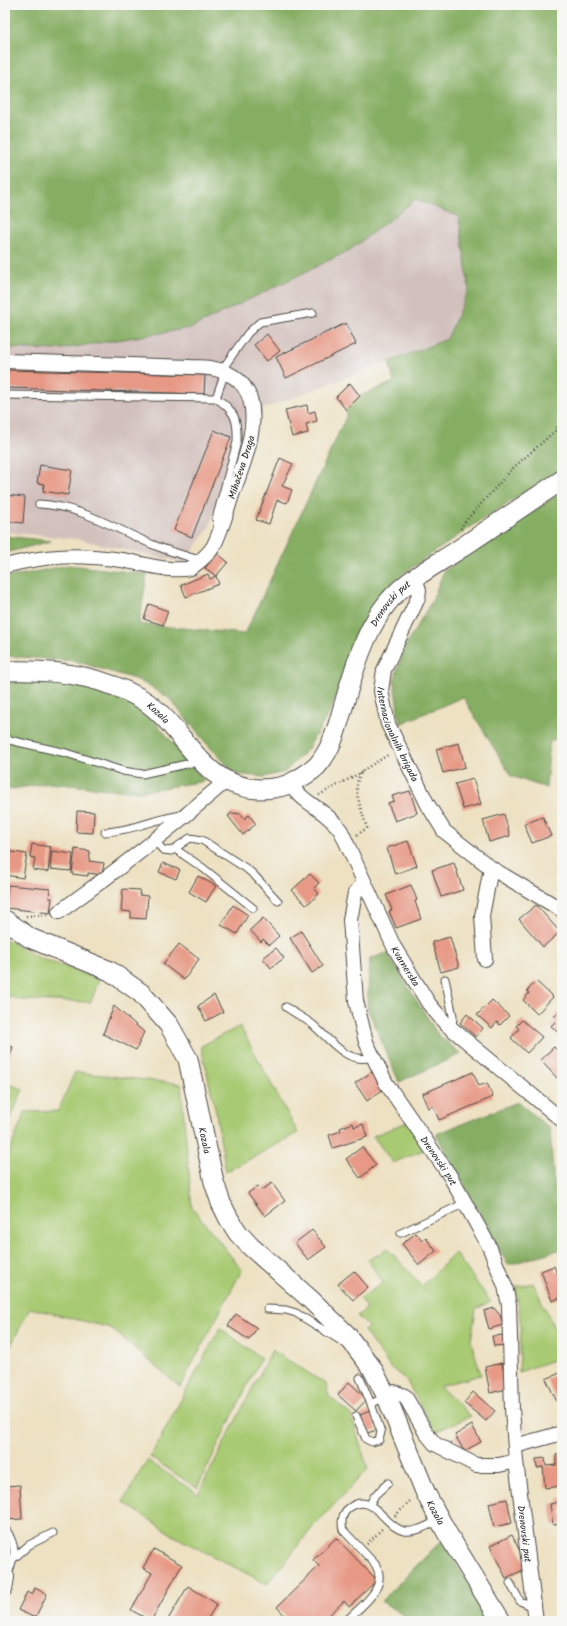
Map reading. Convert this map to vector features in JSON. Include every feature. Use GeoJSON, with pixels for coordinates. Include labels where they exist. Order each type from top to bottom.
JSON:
{"type":"FeatureCollection","features":[{"type":"Feature","properties":{"kind":"main road","name":"Drenovski put"},"geometry":{"type":"LineString","coordinates":[[291,784],[316,766],[325,754],[334,736],[353,674],[367,638],[388,601],[415,578],[562,480]]}},
{"type":"Feature","properties":{"kind":"main road","name":"Kozala"},"geometry":{"type":"LineString","coordinates":[[5,671],[37,669],[68,674],[108,685],[138,697],[161,714],[201,761],[212,772],[226,781],[251,788],[267,789],[291,784]]}},
{"type":"Feature","properties":{"kind":"main road","name":"Kozala"},"geometry":{"type":"LineString","coordinates":[[6,922],[30,938],[110,971],[141,993],[169,1025],[188,1059],[214,1182],[221,1203],[229,1219],[238,1233],[250,1246],[310,1299],[346,1334],[372,1368],[379,1400],[439,1520],[500,1620]]}},
{"type":"Feature","properties":{"kind":"street","name":"Mihačeva Draga"},"geometry":{"type":"LineString","coordinates":[[5,361],[191,367],[223,371],[240,382],[250,400],[253,433],[213,547],[191,568],[184,570],[74,555],[44,557],[5,566]]}},
{"type":"Feature","properties":{"kind":"street","name":"Internacionalnih brigada"},"geometry":{"type":"LineString","coordinates":[[415,578],[419,590],[416,605],[400,633],[384,670],[381,691],[385,715],[439,825],[455,842],[491,868],[562,910]]}},
{"type":"Feature","properties":{"kind":"street"},"geometry":{"type":"LineString","coordinates":[[59,912],[110,876],[155,841],[226,781]]}},
{"type":"Feature","properties":{"kind":"street","name":"Kvarnerska"},"geometry":{"type":"LineString","coordinates":[[291,784],[294,790],[329,816],[342,831],[394,947],[409,974],[429,1004],[452,1029],[562,1120]]}},
{"type":"Feature","properties":{"kind":"street"},"geometry":{"type":"LineString","coordinates":[[484,959],[482,916],[491,868]]}},
{"type":"Feature","properties":{"kind":"street","name":"Drenovski put"},"geometry":{"type":"LineString","coordinates":[[364,883],[357,890],[353,900],[350,920],[356,1001],[366,1042],[386,1083],[450,1176],[498,1265],[505,1286],[508,1305],[512,1409],[516,1461],[536,1621]]}},
{"type":"Feature","properties":{"kind":"street"},"geometry":{"type":"LineString","coordinates":[[379,1400],[394,1392],[405,1396],[430,1440],[468,1462],[486,1466],[516,1461]]}},
{"type":"Feature","properties":{"kind":"street"},"geometry":{"type":"LineString","coordinates":[[515,1446],[562,1433]]}},
{"type":"Feature","properties":{"kind":"lane"},"geometry":{"type":"LineString","coordinates":[[216,398],[223,371],[248,333],[260,322],[313,313]]}},
{"type":"Feature","properties":{"kind":"lane"},"geometry":{"type":"LineString","coordinates":[[5,395],[216,398],[230,408],[237,422],[238,432],[234,456],[216,519],[218,532]]}},
{"type":"Feature","properties":{"kind":"lane"},"geometry":{"type":"LineString","coordinates":[[38,504],[56,505],[73,509],[157,546],[201,560]]}},
{"type":"Feature","properties":{"kind":"lane"},"geometry":{"type":"LineString","coordinates":[[5,739],[66,753],[123,771],[142,774],[201,761]]}},
{"type":"Feature","properties":{"kind":"lane"},"geometry":{"type":"LineString","coordinates":[[105,832],[127,830],[167,817],[187,815]]}},
{"type":"Feature","properties":{"kind":"lane"},"geometry":{"type":"LineString","coordinates":[[155,841],[159,846],[167,851],[175,849],[190,838],[202,840],[254,874],[278,901]]}},
{"type":"Feature","properties":{"kind":"lane"},"geometry":{"type":"LineString","coordinates":[[175,849],[203,868],[253,908]]}},
{"type":"Feature","properties":{"kind":"lane"},"geometry":{"type":"LineString","coordinates":[[445,979],[453,1016],[452,1029]]}},
{"type":"Feature","properties":{"kind":"lane"},"geometry":{"type":"LineString","coordinates":[[286,1007],[312,1024],[329,1041],[349,1055],[359,1059],[373,1057]]}},
{"type":"Feature","properties":{"kind":"lane"},"geometry":{"type":"LineString","coordinates":[[401,1233],[465,1203]]}},
{"type":"Feature","properties":{"kind":"lane"},"geometry":{"type":"LineString","coordinates":[[267,1309],[296,1312],[341,1341],[354,1344]]}},
{"type":"Feature","properties":{"kind":"lane"},"geometry":{"type":"LineString","coordinates":[[356,1416],[366,1439],[372,1442],[379,1440],[381,1432],[379,1400],[360,1378]]}},
{"type":"Feature","properties":{"kind":"lane"},"geometry":{"type":"LineString","coordinates":[[370,1504],[375,1494],[388,1483]]}},
{"type":"Feature","properties":{"kind":"lane"},"geometry":{"type":"LineString","coordinates":[[346,1621],[376,1590],[380,1580],[379,1570],[375,1564],[346,1536],[342,1524],[342,1518],[350,1507],[363,1502],[370,1504],[395,1526],[406,1531],[416,1530],[439,1520]]}},
{"type":"Feature","properties":{"kind":"lane"},"geometry":{"type":"LineString","coordinates":[[5,1528],[13,1540],[15,1547],[14,1558],[6,1580]]}},
{"type":"Feature","properties":{"kind":"lane"},"geometry":{"type":"LineString","coordinates":[[14,1558],[28,1545],[53,1533]]}},
{"type":"Feature","properties":{"kind":"lane"},"geometry":{"type":"LineString","coordinates":[[510,1583],[520,1601],[535,1607]]}},
{"type":"Feature","properties":{"kind":"path"},"geometry":{"type":"LineString","coordinates":[[460,530],[463,524],[513,468],[555,431],[562,420]]}},
{"type":"Feature","properties":{"kind":"path"},"geometry":{"type":"LineString","coordinates":[[308,801],[363,772],[387,756]]}},
{"type":"Feature","properties":{"kind":"path"},"geometry":{"type":"LineString","coordinates":[[354,838],[367,828],[357,791],[357,785],[363,772]]}},
{"type":"Feature","properties":{"kind":"path"},"geometry":{"type":"LineString","coordinates":[[6,922],[18,916],[50,915],[59,912]]}},
{"type":"Feature","properties":{"kind":"path"},"geometry":{"type":"LineString","coordinates":[[393,1518],[410,1501]]}},
{"type":"Feature","properties":{"kind":"path"},"geometry":{"type":"LineString","coordinates":[[366,1544],[386,1525]]}},
{"type":"Feature","properties":{"kind":"shaded area"},"geometry":{"type":"Polygon","coordinates":[[[416,199],[459,217],[469,289],[447,339],[247,415],[209,528],[184,563],[77,539],[5,532],[5,348],[55,350],[350,250],[416,199]]]}},
{"type":"Feature","properties":{"kind":"green space"},"geometry":{"type":"Polygon","coordinates":[[[5,5],[562,5],[562,469],[478,522],[404,573],[384,594],[355,639],[331,710],[307,750],[285,772],[263,777],[236,774],[206,743],[169,698],[138,680],[75,661],[5,656],[5,578],[69,565],[147,574],[139,624],[245,634],[347,415],[346,410],[360,396],[394,382],[389,362],[447,339],[469,289],[459,217],[416,199],[350,250],[191,328],[55,350],[5,348],[5,5]]]}},
{"type":"Feature","properties":{"kind":"green space"},"geometry":{"type":"Polygon","coordinates":[[[562,492],[562,737],[550,741],[546,788],[511,776],[463,697],[400,724],[394,681],[404,648],[432,601],[444,571],[478,546],[562,492]]]}},
{"type":"Feature","properties":{"kind":"green space"},"geometry":{"type":"Polygon","coordinates":[[[5,536],[51,541],[5,553],[5,536]]]}},
{"type":"Feature","properties":{"kind":"green space"},"geometry":{"type":"Polygon","coordinates":[[[5,679],[62,681],[119,697],[150,716],[205,781],[137,792],[50,783],[5,790],[5,679]]]}},
{"type":"Feature","properties":{"kind":"green space"},"geometry":{"type":"Polygon","coordinates":[[[5,939],[37,957],[99,979],[91,1002],[20,1000],[5,995],[5,939]]]}},
{"type":"Feature","properties":{"kind":"green space"},"geometry":{"type":"Polygon","coordinates":[[[387,953],[438,1035],[461,1054],[399,1082],[367,1007],[370,959],[387,953]]]}},
{"type":"Feature","properties":{"kind":"green space"},"geometry":{"type":"Polygon","coordinates":[[[240,1026],[298,1133],[226,1172],[216,1113],[201,1046],[240,1026]]]}},
{"type":"Feature","properties":{"kind":"green space"},"geometry":{"type":"Polygon","coordinates":[[[75,1072],[181,1084],[192,1207],[242,1270],[180,1387],[111,1328],[30,1308],[10,1347],[5,1348],[5,1163],[25,1112],[58,1111],[75,1072]]]}},
{"type":"Feature","properties":{"kind":"green space"},"geometry":{"type":"Polygon","coordinates":[[[5,1083],[23,1089],[5,1132],[5,1083]]]}},
{"type":"Feature","properties":{"kind":"green space"},"geometry":{"type":"Polygon","coordinates":[[[518,1102],[550,1129],[554,1189],[562,1189],[562,1249],[508,1265],[436,1134],[518,1102]]]}},
{"type":"Feature","properties":{"kind":"green space"},"geometry":{"type":"Polygon","coordinates":[[[407,1122],[426,1149],[393,1163],[373,1136],[407,1122]]]}},
{"type":"Feature","properties":{"kind":"green space"},"geometry":{"type":"Polygon","coordinates":[[[388,1249],[422,1286],[455,1253],[491,1302],[476,1309],[471,1341],[481,1375],[439,1386],[471,1416],[435,1432],[406,1380],[390,1367],[364,1331],[368,1327],[357,1316],[367,1308],[360,1298],[383,1283],[368,1260],[388,1249]]]}},
{"type":"Feature","properties":{"kind":"green space"},"geometry":{"type":"Polygon","coordinates":[[[533,1283],[562,1344],[562,1357],[519,1372],[521,1328],[516,1287],[533,1283]]]}},
{"type":"Feature","properties":{"kind":"green space"},"geometry":{"type":"Polygon","coordinates":[[[220,1328],[261,1358],[197,1488],[150,1457],[220,1328]]]}},
{"type":"Feature","properties":{"kind":"green space"},"geometry":{"type":"Polygon","coordinates":[[[272,1350],[326,1384],[329,1396],[351,1415],[368,1469],[313,1527],[267,1584],[176,1537],[123,1502],[147,1460],[198,1494],[272,1350]]]}},
{"type":"Feature","properties":{"kind":"green space"},"geometry":{"type":"Polygon","coordinates":[[[442,1540],[490,1620],[489,1621],[412,1621],[381,1601],[442,1540]]]}},
{"type":"Feature","properties":{"kind":"building"},"geometry":{"type":"Polygon","coordinates":[[[346,323],[356,344],[286,378],[276,357],[346,323]]]}},
{"type":"Feature","properties":{"kind":"building"},"geometry":{"type":"Polygon","coordinates":[[[267,334],[280,351],[267,361],[254,345],[267,334]]]}},
{"type":"Feature","properties":{"kind":"building"},"geometry":{"type":"Polygon","coordinates":[[[5,370],[205,375],[204,394],[5,388],[5,370]]]}},
{"type":"Feature","properties":{"kind":"building"},"geometry":{"type":"Polygon","coordinates":[[[350,383],[360,396],[346,410],[336,397],[350,383]]]}},
{"type":"Feature","properties":{"kind":"building"},"geometry":{"type":"Polygon","coordinates":[[[307,405],[308,413],[315,411],[317,421],[306,424],[308,433],[292,437],[285,410],[307,405]]]}},
{"type":"Feature","properties":{"kind":"building"},"geometry":{"type":"Polygon","coordinates":[[[214,430],[231,437],[192,537],[174,530],[214,430]]]}},
{"type":"Feature","properties":{"kind":"building"},"geometry":{"type":"Polygon","coordinates":[[[280,458],[293,464],[282,486],[292,490],[287,503],[277,500],[269,524],[256,520],[280,458]]]}},
{"type":"Feature","properties":{"kind":"building"},"geometry":{"type":"Polygon","coordinates":[[[40,465],[72,470],[68,495],[43,491],[44,484],[37,483],[40,465]]]}},
{"type":"Feature","properties":{"kind":"building"},"geometry":{"type":"Polygon","coordinates":[[[5,495],[25,497],[23,523],[5,521],[5,495]]]}},
{"type":"Feature","properties":{"kind":"building"},"geometry":{"type":"Polygon","coordinates":[[[217,553],[228,562],[216,576],[205,568],[217,553]]]}},
{"type":"Feature","properties":{"kind":"building"},"geometry":{"type":"Polygon","coordinates":[[[208,574],[210,579],[216,576],[219,584],[186,597],[181,585],[208,574]]]}},
{"type":"Feature","properties":{"kind":"building"},"geometry":{"type":"Polygon","coordinates":[[[149,604],[168,611],[163,625],[144,619],[149,604]]]}},
{"type":"Feature","properties":{"kind":"building"},"geometry":{"type":"Polygon","coordinates":[[[459,743],[465,767],[443,773],[436,749],[459,743]]]}},
{"type":"Feature","properties":{"kind":"building"},"geometry":{"type":"Polygon","coordinates":[[[473,779],[481,804],[463,809],[455,784],[473,779]]]}},
{"type":"Feature","properties":{"kind":"building"},"geometry":{"type":"Polygon","coordinates":[[[410,791],[417,813],[395,821],[388,803],[394,801],[392,796],[410,791]]]}},
{"type":"Feature","properties":{"kind":"building"},"geometry":{"type":"Polygon","coordinates":[[[77,811],[94,812],[93,833],[76,832],[77,811]]]}},
{"type":"Feature","properties":{"kind":"building"},"geometry":{"type":"Polygon","coordinates":[[[232,813],[241,814],[244,819],[249,815],[256,824],[243,835],[228,816],[232,813]]]}},
{"type":"Feature","properties":{"kind":"building"},"geometry":{"type":"Polygon","coordinates":[[[504,814],[510,836],[489,842],[483,820],[504,814]]]}},
{"type":"Feature","properties":{"kind":"building"},"geometry":{"type":"Polygon","coordinates":[[[543,817],[551,836],[532,843],[524,824],[543,817]]]}},
{"type":"Feature","properties":{"kind":"building"},"geometry":{"type":"Polygon","coordinates":[[[408,841],[417,866],[395,874],[387,848],[408,841]]]}},
{"type":"Feature","properties":{"kind":"building"},"geometry":{"type":"Polygon","coordinates":[[[32,844],[51,847],[48,872],[33,870],[35,858],[30,857],[32,844]]]}},
{"type":"Feature","properties":{"kind":"building"},"geometry":{"type":"Polygon","coordinates":[[[75,849],[90,851],[89,861],[104,863],[102,875],[88,873],[88,876],[72,874],[75,849]]]}},
{"type":"Feature","properties":{"kind":"building"},"geometry":{"type":"Polygon","coordinates":[[[5,851],[27,854],[23,878],[5,875],[5,851]]]}},
{"type":"Feature","properties":{"kind":"building"},"geometry":{"type":"Polygon","coordinates":[[[52,851],[73,854],[71,871],[50,869],[52,851]]]}},
{"type":"Feature","properties":{"kind":"building"},"geometry":{"type":"Polygon","coordinates":[[[163,863],[180,870],[176,879],[159,872],[163,863]]]}},
{"type":"Feature","properties":{"kind":"building"},"geometry":{"type":"Polygon","coordinates":[[[454,863],[463,890],[441,897],[432,870],[454,863]]]}},
{"type":"Feature","properties":{"kind":"building"},"geometry":{"type":"Polygon","coordinates":[[[310,874],[319,883],[314,888],[319,894],[306,905],[292,890],[310,874]]]}},
{"type":"Feature","properties":{"kind":"building"},"geometry":{"type":"Polygon","coordinates":[[[198,876],[216,886],[206,902],[189,892],[198,876]]]}},
{"type":"Feature","properties":{"kind":"building"},"geometry":{"type":"Polygon","coordinates":[[[8,885],[50,889],[49,898],[52,898],[50,913],[6,908],[8,885]]]}},
{"type":"Feature","properties":{"kind":"building"},"geometry":{"type":"Polygon","coordinates":[[[411,885],[417,900],[415,901],[421,919],[396,928],[389,911],[392,910],[386,895],[411,885]]]}},
{"type":"Feature","properties":{"kind":"building"},"geometry":{"type":"Polygon","coordinates":[[[123,889],[140,890],[139,895],[148,896],[146,919],[131,918],[131,912],[121,911],[123,889]]]}},
{"type":"Feature","properties":{"kind":"building"},"geometry":{"type":"Polygon","coordinates":[[[233,905],[248,915],[237,934],[221,925],[233,905]]]}},
{"type":"Feature","properties":{"kind":"building"},"geometry":{"type":"Polygon","coordinates":[[[536,905],[560,932],[543,947],[519,919],[536,905]]]}},
{"type":"Feature","properties":{"kind":"building"},"geometry":{"type":"Polygon","coordinates":[[[263,918],[279,936],[269,945],[263,939],[261,942],[250,930],[263,918]]]}},
{"type":"Feature","properties":{"kind":"building"},"geometry":{"type":"Polygon","coordinates":[[[301,931],[323,966],[312,973],[290,938],[301,931]]]}},
{"type":"Feature","properties":{"kind":"building"},"geometry":{"type":"Polygon","coordinates":[[[450,937],[459,967],[441,972],[432,942],[450,937]]]}},
{"type":"Feature","properties":{"kind":"building"},"geometry":{"type":"Polygon","coordinates":[[[179,944],[199,959],[184,980],[163,964],[179,944]]]}},
{"type":"Feature","properties":{"kind":"building"},"geometry":{"type":"Polygon","coordinates":[[[276,948],[284,958],[271,968],[263,958],[276,948]]]}},
{"type":"Feature","properties":{"kind":"building"},"geometry":{"type":"Polygon","coordinates":[[[536,981],[553,997],[537,1014],[523,1000],[529,993],[527,991],[536,981]]]}},
{"type":"Feature","properties":{"kind":"building"},"geometry":{"type":"Polygon","coordinates":[[[214,995],[223,1012],[206,1021],[198,1006],[214,995]]]}},
{"type":"Feature","properties":{"kind":"building"},"geometry":{"type":"Polygon","coordinates":[[[492,1000],[509,1016],[500,1025],[497,1022],[492,1028],[477,1015],[492,1000]]]}},
{"type":"Feature","properties":{"kind":"building"},"geometry":{"type":"Polygon","coordinates":[[[114,1006],[144,1032],[136,1050],[103,1034],[114,1006]]]}},
{"type":"Feature","properties":{"kind":"building"},"geometry":{"type":"Polygon","coordinates":[[[562,1009],[562,1036],[551,1026],[556,1021],[553,1018],[562,1009]]]}},
{"type":"Feature","properties":{"kind":"building"},"geometry":{"type":"Polygon","coordinates":[[[467,1014],[483,1028],[476,1037],[460,1023],[467,1014]]]}},
{"type":"Feature","properties":{"kind":"building"},"geometry":{"type":"Polygon","coordinates":[[[522,1020],[542,1037],[527,1053],[511,1038],[519,1029],[516,1026],[522,1020]]]}},
{"type":"Feature","properties":{"kind":"building"},"geometry":{"type":"Polygon","coordinates":[[[5,1044],[13,1047],[8,1060],[5,1059],[5,1044]]]}},
{"type":"Feature","properties":{"kind":"building"},"geometry":{"type":"Polygon","coordinates":[[[554,1047],[562,1055],[562,1079],[560,1081],[540,1060],[554,1047]]]}},
{"type":"Feature","properties":{"kind":"building"},"geometry":{"type":"Polygon","coordinates":[[[372,1072],[384,1089],[367,1101],[355,1083],[372,1072]]]}},
{"type":"Feature","properties":{"kind":"building"},"geometry":{"type":"Polygon","coordinates":[[[473,1072],[479,1086],[487,1083],[493,1097],[439,1120],[433,1106],[428,1108],[422,1094],[473,1072]]]}},
{"type":"Feature","properties":{"kind":"building"},"geometry":{"type":"Polygon","coordinates":[[[353,1123],[354,1127],[363,1124],[367,1137],[333,1148],[329,1135],[341,1131],[340,1128],[353,1123]]]}},
{"type":"Feature","properties":{"kind":"building"},"geometry":{"type":"Polygon","coordinates":[[[362,1147],[376,1165],[360,1178],[346,1159],[362,1147]]]}},
{"type":"Feature","properties":{"kind":"building"},"geometry":{"type":"Polygon","coordinates":[[[272,1183],[285,1201],[265,1216],[248,1193],[258,1186],[262,1190],[272,1183]]]}},
{"type":"Feature","properties":{"kind":"building"},"geometry":{"type":"Polygon","coordinates":[[[312,1230],[326,1247],[308,1260],[295,1243],[312,1230]]]}},
{"type":"Feature","properties":{"kind":"building"},"geometry":{"type":"Polygon","coordinates":[[[416,1233],[422,1241],[426,1238],[436,1251],[419,1265],[402,1244],[416,1233]]]}},
{"type":"Feature","properties":{"kind":"building"},"geometry":{"type":"Polygon","coordinates":[[[554,1266],[557,1273],[562,1271],[562,1297],[552,1301],[541,1271],[554,1266]]]}},
{"type":"Feature","properties":{"kind":"building"},"geometry":{"type":"Polygon","coordinates":[[[354,1271],[368,1287],[353,1300],[338,1284],[354,1271]]]}},
{"type":"Feature","properties":{"kind":"building"},"geometry":{"type":"Polygon","coordinates":[[[494,1308],[500,1315],[503,1325],[489,1329],[484,1311],[494,1308]]]}},
{"type":"Feature","properties":{"kind":"building"},"geometry":{"type":"Polygon","coordinates":[[[236,1314],[257,1328],[249,1340],[228,1326],[236,1314]]]}},
{"type":"Feature","properties":{"kind":"building"},"geometry":{"type":"Polygon","coordinates":[[[505,1335],[506,1345],[494,1346],[492,1336],[505,1335]]]}},
{"type":"Feature","properties":{"kind":"building"},"geometry":{"type":"Polygon","coordinates":[[[502,1363],[507,1389],[490,1393],[485,1367],[502,1363]]]}},
{"type":"Feature","properties":{"kind":"building"},"geometry":{"type":"Polygon","coordinates":[[[562,1372],[562,1400],[557,1402],[546,1379],[562,1372]]]}},
{"type":"Feature","properties":{"kind":"building"},"geometry":{"type":"Polygon","coordinates":[[[349,1382],[367,1399],[356,1411],[338,1395],[349,1382]]]}},
{"type":"Feature","properties":{"kind":"building"},"geometry":{"type":"Polygon","coordinates":[[[473,1392],[495,1411],[486,1421],[464,1403],[473,1392]]]}},
{"type":"Feature","properties":{"kind":"building"},"geometry":{"type":"Polygon","coordinates":[[[370,1411],[377,1430],[367,1433],[360,1415],[370,1411]]]}},
{"type":"Feature","properties":{"kind":"building"},"geometry":{"type":"Polygon","coordinates":[[[472,1425],[481,1442],[464,1451],[455,1435],[472,1425]]]}},
{"type":"Feature","properties":{"kind":"building"},"geometry":{"type":"Polygon","coordinates":[[[562,1454],[562,1486],[545,1488],[543,1467],[537,1468],[536,1459],[545,1458],[546,1466],[556,1465],[556,1455],[562,1454]]]}},
{"type":"Feature","properties":{"kind":"building"},"geometry":{"type":"Polygon","coordinates":[[[20,1485],[22,1519],[5,1520],[5,1486],[20,1485]]]}},
{"type":"Feature","properties":{"kind":"building"},"geometry":{"type":"Polygon","coordinates":[[[558,1498],[562,1498],[562,1524],[553,1525],[550,1504],[559,1502],[558,1498]]]}},
{"type":"Feature","properties":{"kind":"building"},"geometry":{"type":"Polygon","coordinates":[[[507,1499],[512,1523],[494,1527],[489,1503],[507,1499]]]}},
{"type":"Feature","properties":{"kind":"building"},"geometry":{"type":"Polygon","coordinates":[[[512,1535],[528,1568],[506,1578],[490,1546],[512,1535]]]}},
{"type":"Feature","properties":{"kind":"building"},"geometry":{"type":"Polygon","coordinates":[[[336,1538],[377,1580],[349,1607],[344,1601],[323,1621],[290,1621],[277,1607],[319,1566],[313,1560],[336,1538]]]}},
{"type":"Feature","properties":{"kind":"building"},"geometry":{"type":"Polygon","coordinates":[[[5,1548],[12,1550],[7,1569],[5,1569],[5,1548]]]}},
{"type":"Feature","properties":{"kind":"building"},"geometry":{"type":"Polygon","coordinates":[[[154,1549],[182,1565],[151,1621],[131,1610],[152,1573],[143,1568],[154,1549]]]}},
{"type":"Feature","properties":{"kind":"building"},"geometry":{"type":"Polygon","coordinates":[[[558,1564],[562,1564],[562,1590],[561,1590],[558,1564]]]}},
{"type":"Feature","properties":{"kind":"building"},"geometry":{"type":"Polygon","coordinates":[[[188,1586],[217,1604],[206,1621],[167,1621],[188,1586]]]}},
{"type":"Feature","properties":{"kind":"building"},"geometry":{"type":"Polygon","coordinates":[[[35,1588],[47,1594],[35,1618],[18,1610],[27,1592],[32,1595],[35,1588]]]}}]}
